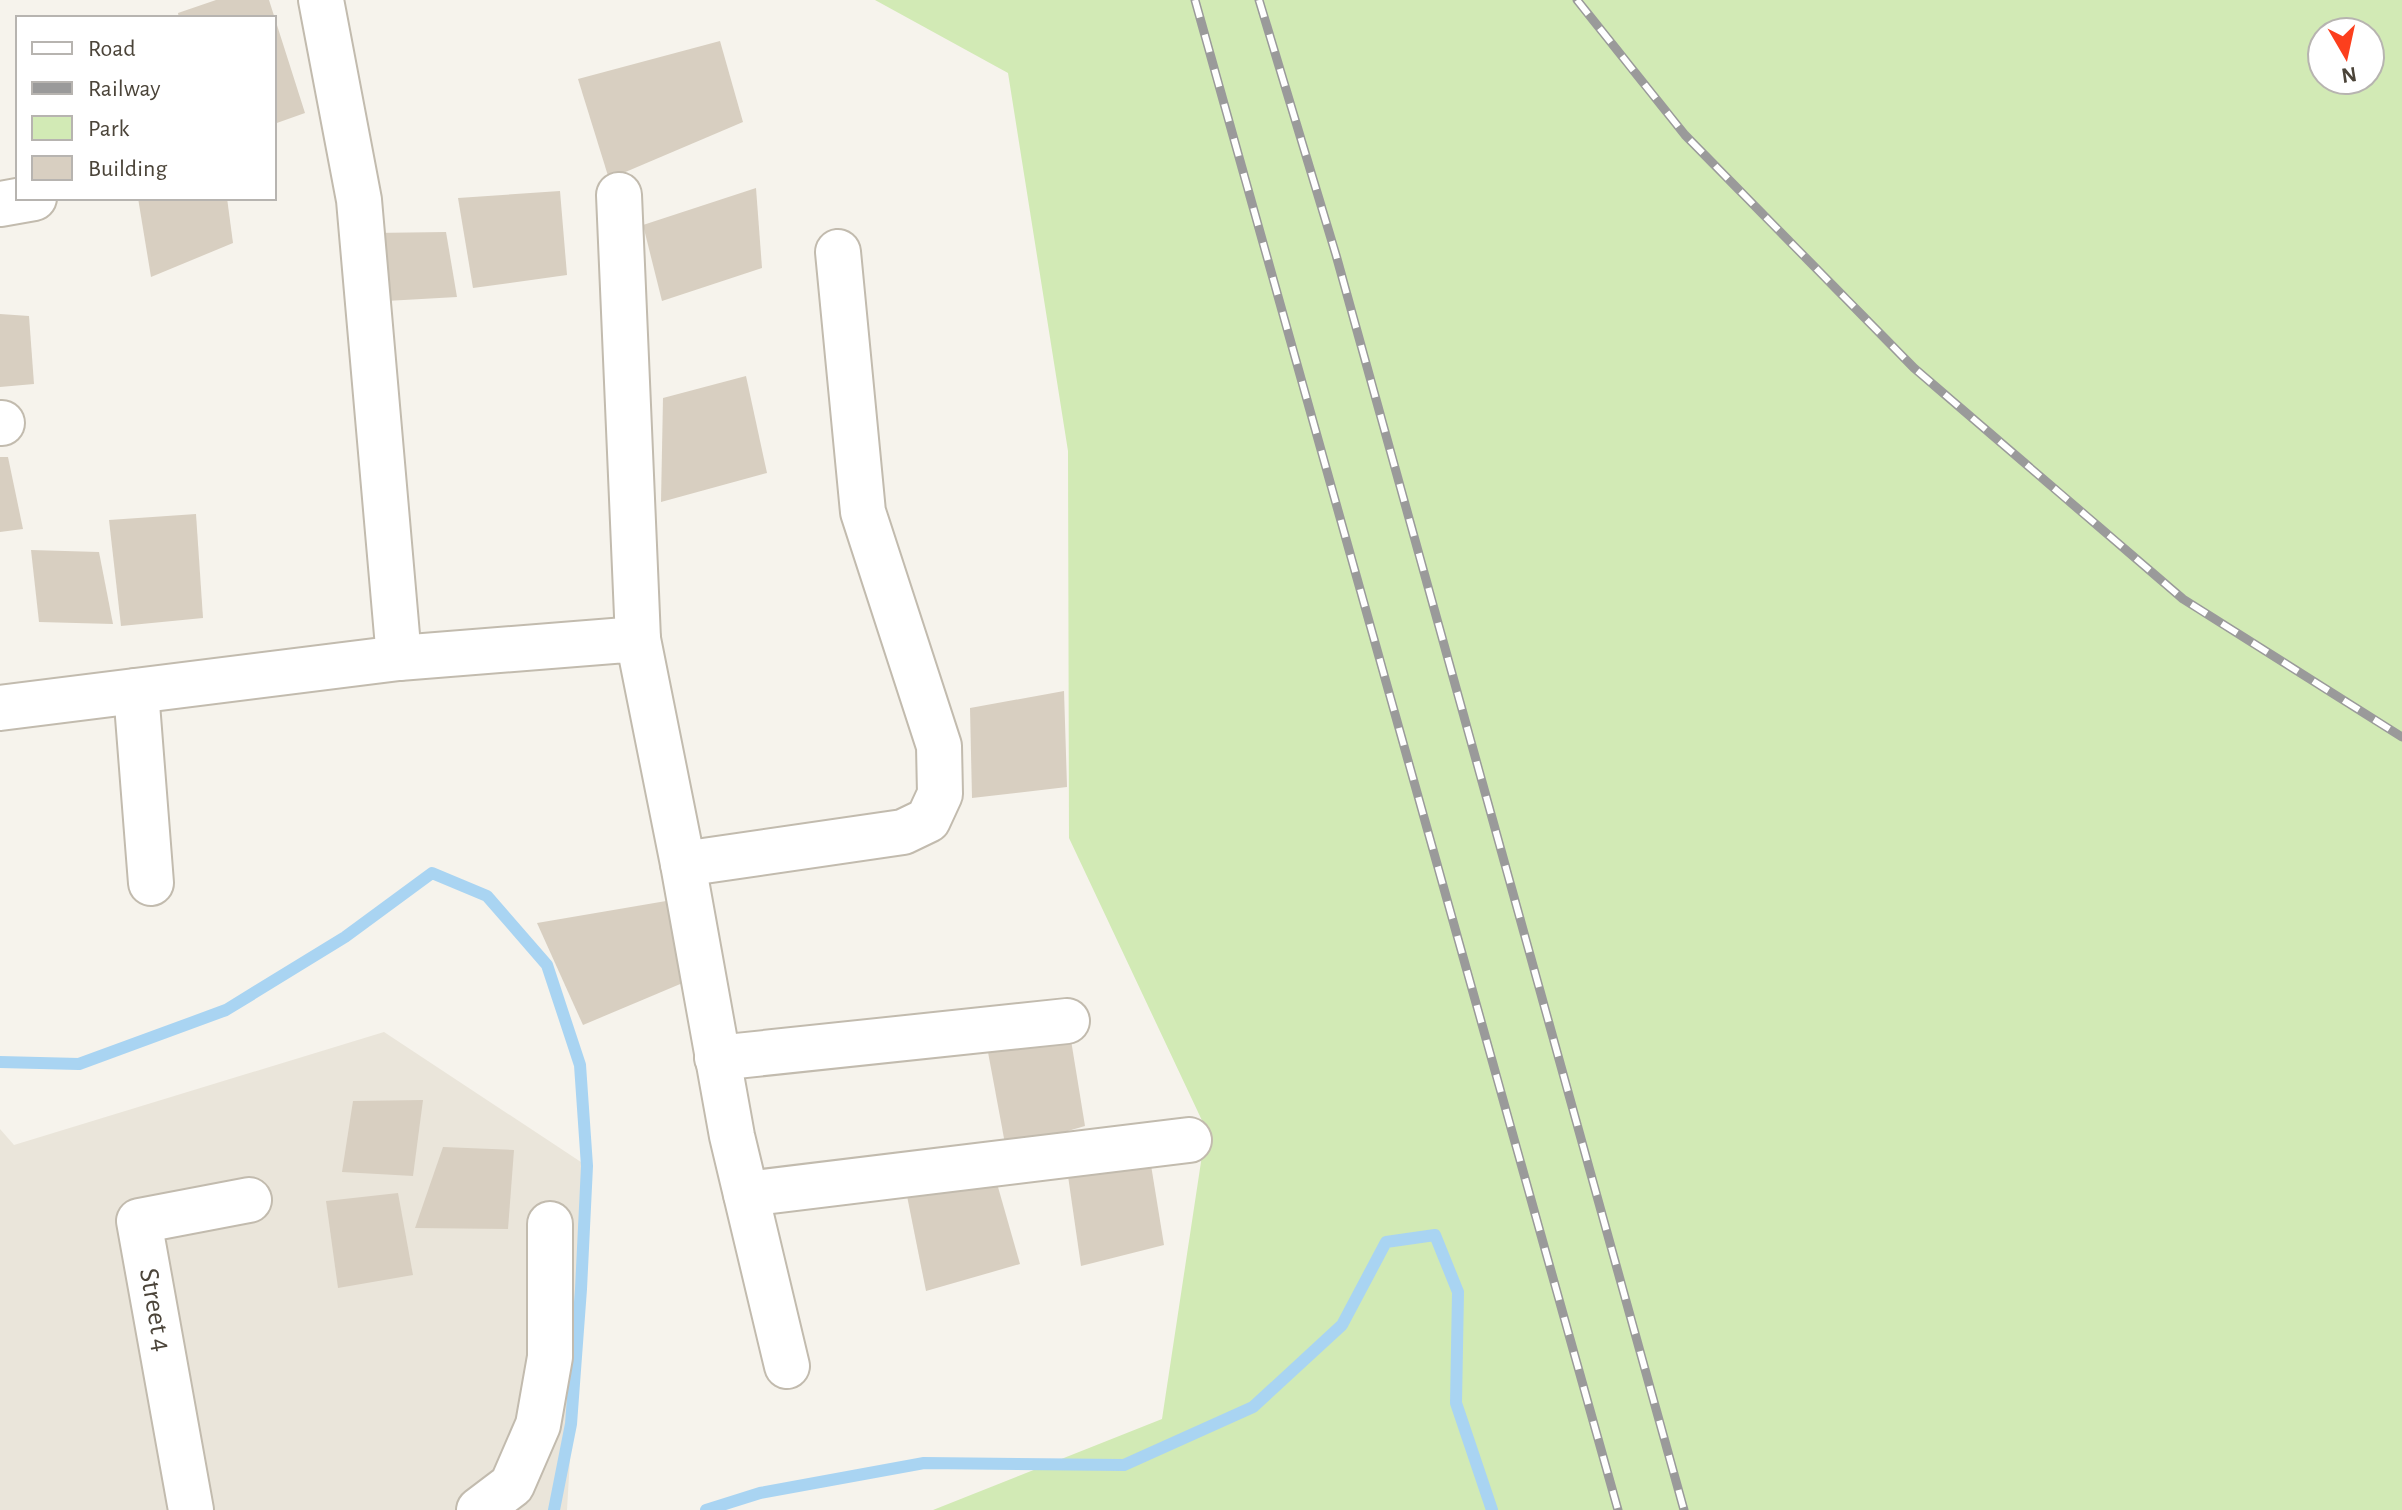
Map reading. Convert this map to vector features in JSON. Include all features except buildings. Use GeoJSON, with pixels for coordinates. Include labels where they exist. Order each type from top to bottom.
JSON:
{"type":"FeatureCollection","features":[{"type":"Feature","properties":{"kind":"street"},"geometry":{"type":"LineString","coordinates":[[321,0],[359,200],[399,658]]}},
{"type":"Feature","properties":{"kind":"street"},"geometry":{"type":"LineString","coordinates":[[619,195],[638,639],[683,864],[717,1058],[787,1366]]}},
{"type":"Feature","properties":{"kind":"street"},"geometry":{"type":"LineString","coordinates":[[0,204],[23,200]]}},
{"type":"Feature","properties":{"kind":"street"},"geometry":{"type":"LineString","coordinates":[[683,864],[903,832],[928,820],[940,794],[939,746],[863,512],[838,252]]}},
{"type":"Feature","properties":{"kind":"street"},"geometry":{"type":"LineString","coordinates":[[0,708],[399,658],[638,639]]}},
{"type":"Feature","properties":{"kind":"street"},"geometry":{"type":"LineString","coordinates":[[136,691],[151,883]]}},
{"type":"Feature","properties":{"kind":"street"},"geometry":{"type":"LineString","coordinates":[[717,1058],[1067,1021]]}},
{"type":"Feature","properties":{"kind":"street"},"geometry":{"type":"LineString","coordinates":[[746,1194],[1189,1140]]}},
{"type":"Feature","properties":{"kind":"street","name":"Street 4"},"geometry":{"type":"LineString","coordinates":[[191,1510],[139,1221],[249,1200]]}},
{"type":"Feature","properties":{"kind":"street"},"geometry":{"type":"LineString","coordinates":[[479,1510],[512,1485],[538,1425],[550,1357],[550,1224]]}},
{"type":"Feature","properties":{"kind":"shaded area"},"geometry":{"type":"Polygon","coordinates":[[[384,1032],[587,1166],[567,1510],[0,1510],[0,1129],[14,1145],[384,1032]]]}},
{"type":"Feature","properties":{"kind":"green space"},"geometry":{"type":"Polygon","coordinates":[[[875,0],[2402,0],[2402,1510],[933,1510],[1162,1419],[1206,1129],[1069,838],[1068,451],[1008,73],[875,0]]]}},
{"type":"Feature","properties":{"kind":"waterway"},"geometry":{"type":"LineString","coordinates":[[0,1062],[79,1064],[226,1010],[345,937],[432,873],[487,896],[547,965],[580,1065],[587,1166],[581,1289],[571,1424],[554,1510]]}},
{"type":"Feature","properties":{"kind":"waterway"},"geometry":{"type":"LineString","coordinates":[[706,1510],[760,1493],[924,1463],[1124,1465],[1253,1407],[1342,1325],[1386,1242],[1435,1235],[1458,1292],[1456,1403],[1492,1510]]}},
{"type":"Feature","properties":{"kind":"railway"},"geometry":{"type":"LineString","coordinates":[[1195,0],[1618,1510]]}},
{"type":"Feature","properties":{"kind":"railway"},"geometry":{"type":"LineString","coordinates":[[1259,0],[1336,255],[1684,1510]]}},
{"type":"Feature","properties":{"kind":"railway"},"geometry":{"type":"LineString","coordinates":[[1577,0],[1685,135],[1914,368],[2183,599],[2402,737]]}}]}
